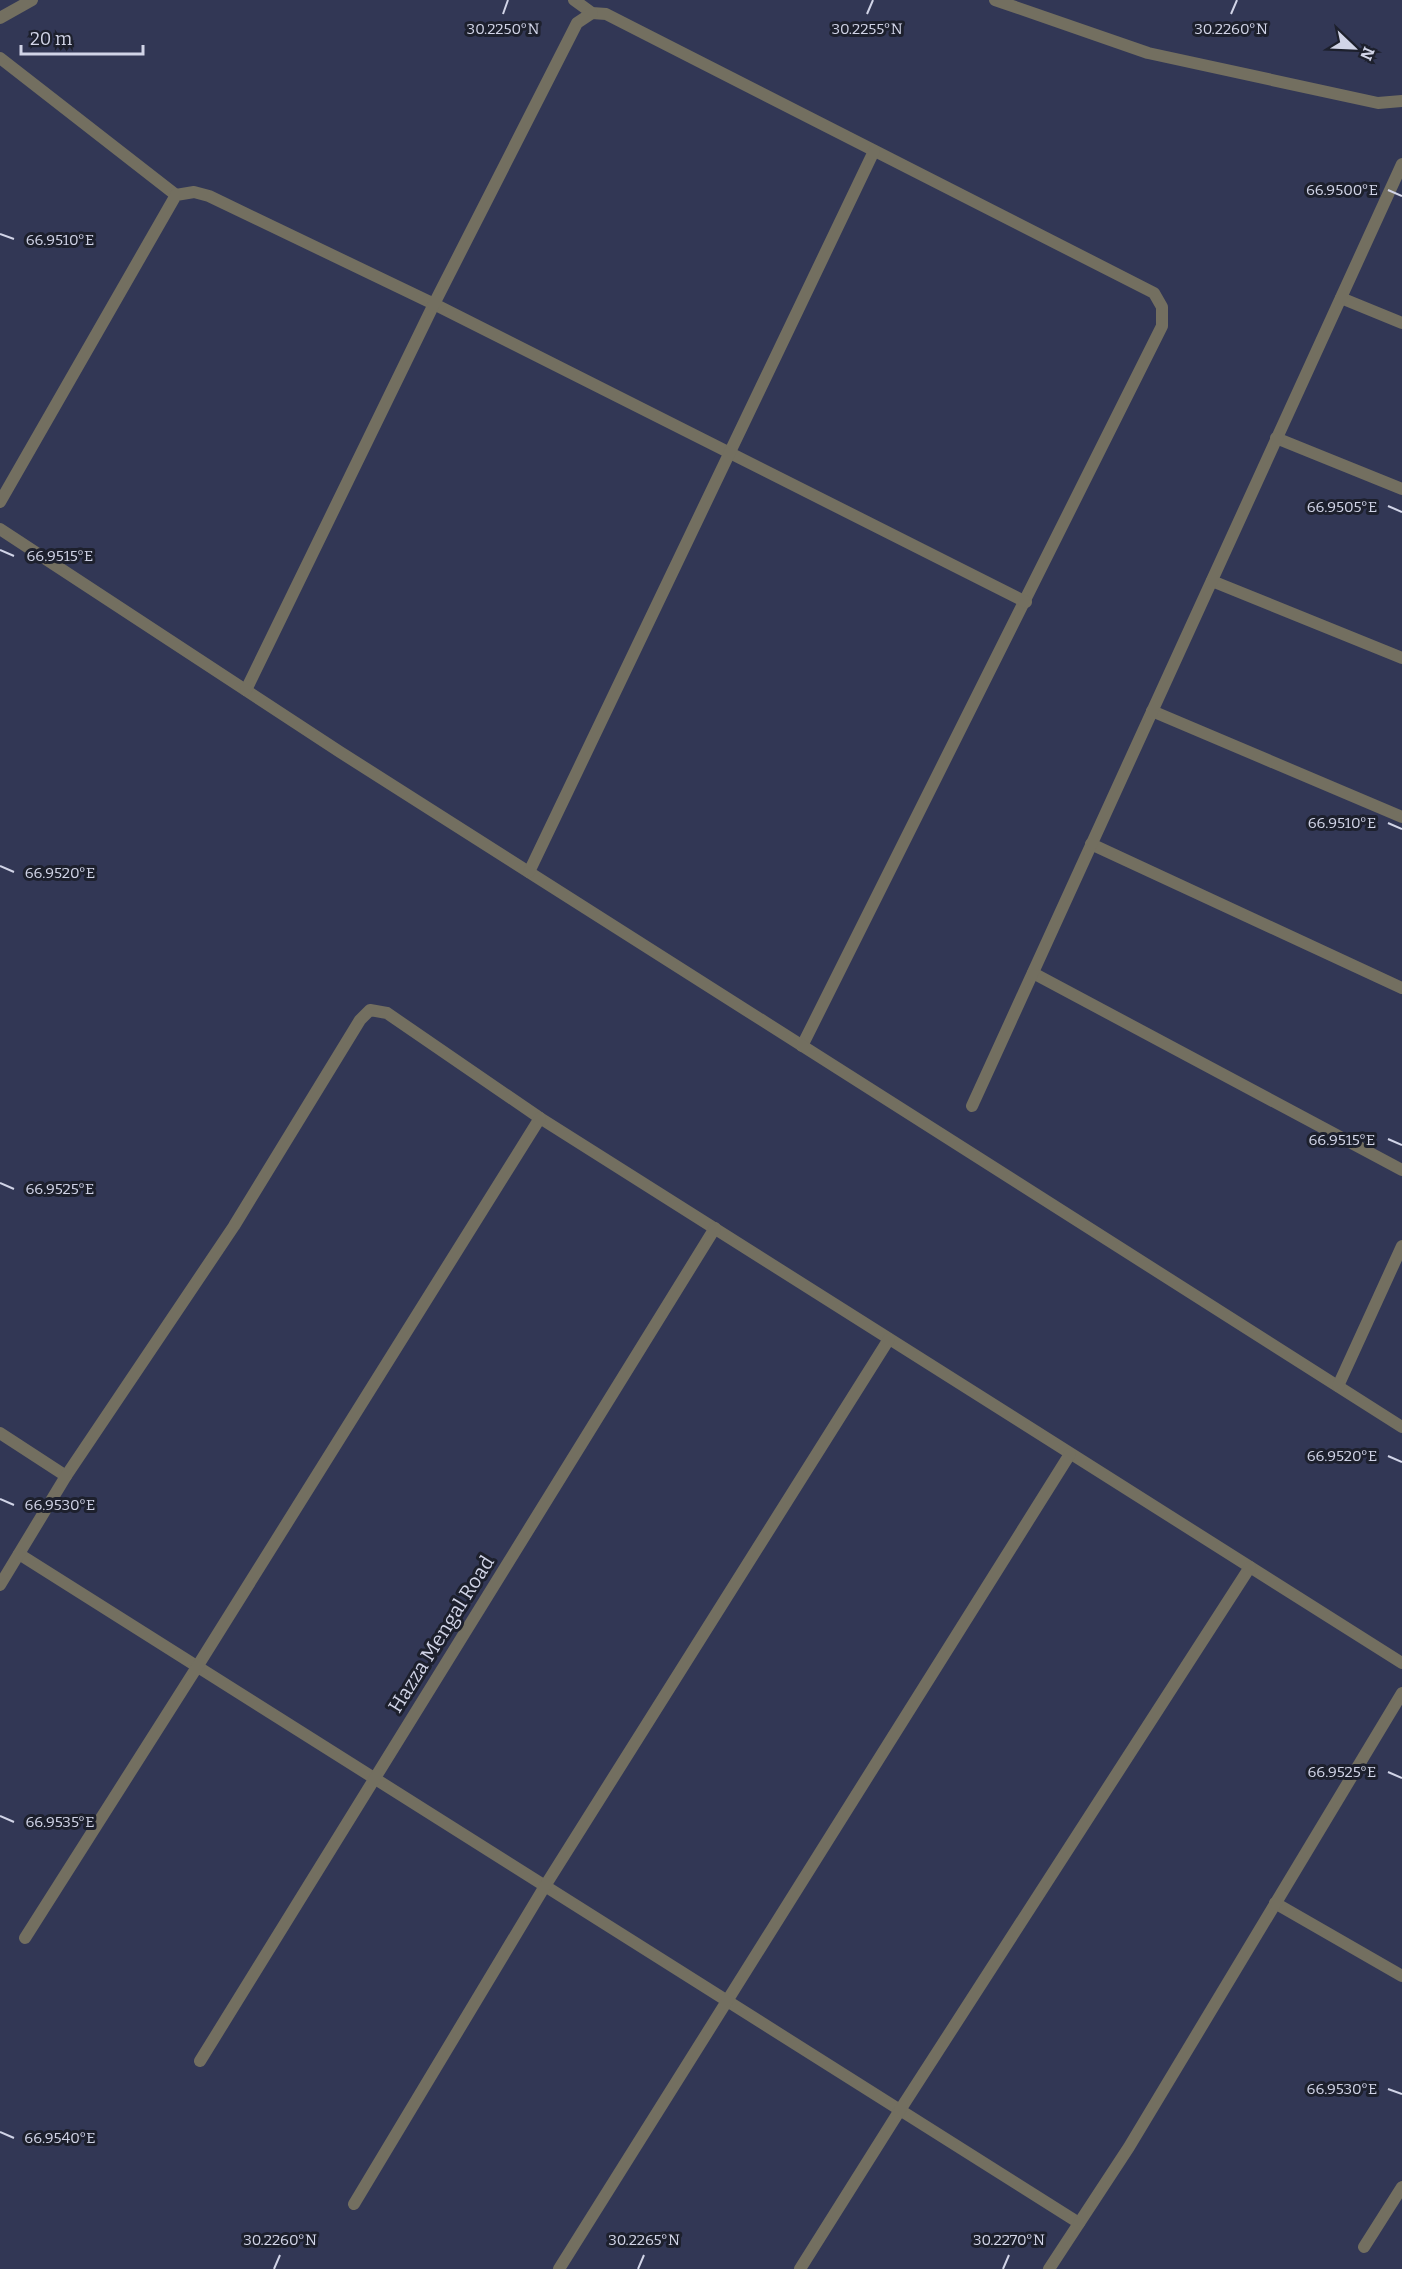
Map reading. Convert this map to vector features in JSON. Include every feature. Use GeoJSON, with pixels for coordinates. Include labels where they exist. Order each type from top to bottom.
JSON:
{"type":"FeatureCollection","features":[{"type":"Feature","properties":{"kind":"street"},"geometry":{"type":"LineString","coordinates":[[0,18],[32,0]]}},
{"type":"Feature","properties":{"kind":"street"},"geometry":{"type":"LineString","coordinates":[[574,0],[592,13],[606,14],[1154,293],[1162,307],[1161,326],[1026,602],[802,1046]]}},
{"type":"Feature","properties":{"kind":"street"},"geometry":{"type":"LineString","coordinates":[[995,0],[1148,53],[1378,103],[1402,101]]}},
{"type":"Feature","properties":{"kind":"street"},"geometry":{"type":"LineString","coordinates":[[246,690],[434,304],[577,23],[592,13]]}},
{"type":"Feature","properties":{"kind":"street"},"geometry":{"type":"LineString","coordinates":[[0,58],[176,195],[194,192],[209,196],[434,304],[1026,602]]}},
{"type":"Feature","properties":{"kind":"street"},"geometry":{"type":"LineString","coordinates":[[529,872],[874,151]]}},
{"type":"Feature","properties":{"kind":"street"},"geometry":{"type":"LineString","coordinates":[[972,1106],[1402,164]]}},
{"type":"Feature","properties":{"kind":"street"},"geometry":{"type":"LineString","coordinates":[[0,502],[176,195]]}},
{"type":"Feature","properties":{"kind":"street"},"geometry":{"type":"LineString","coordinates":[[1341,298],[1402,323]]}},
{"type":"Feature","properties":{"kind":"street"},"geometry":{"type":"LineString","coordinates":[[1276,438],[1402,489]]}},
{"type":"Feature","properties":{"kind":"street"},"geometry":{"type":"LineString","coordinates":[[0,529],[529,872],[1402,1427]]}},
{"type":"Feature","properties":{"kind":"street"},"geometry":{"type":"LineString","coordinates":[[1212,581],[1402,658]]}},
{"type":"Feature","properties":{"kind":"street"},"geometry":{"type":"LineString","coordinates":[[1152,711],[1402,817]]}},
{"type":"Feature","properties":{"kind":"street"},"geometry":{"type":"LineString","coordinates":[[1091,844],[1402,988]]}},
{"type":"Feature","properties":{"kind":"street"},"geometry":{"type":"LineString","coordinates":[[1033,973],[1402,1170]]}},
{"type":"Feature","properties":{"kind":"street"},"geometry":{"type":"LineString","coordinates":[[0,1585],[66,1476],[234,1226],[360,1020],[370,1010],[387,1013],[540,1118],[1402,1663]]}},
{"type":"Feature","properties":{"kind":"street"},"geometry":{"type":"LineString","coordinates":[[25,1938],[540,1118]]}},
{"type":"Feature","properties":{"kind":"street","name":"Hazza Mengal Road"},"geometry":{"type":"LineString","coordinates":[[200,2061],[715,1228]]}},
{"type":"Feature","properties":{"kind":"street"},"geometry":{"type":"LineString","coordinates":[[1338,1386],[1402,1246]]}},
{"type":"Feature","properties":{"kind":"street"},"geometry":{"type":"LineString","coordinates":[[354,2204],[545,1886],[889,1339]]}},
{"type":"Feature","properties":{"kind":"street"},"geometry":{"type":"LineString","coordinates":[[0,1433],[66,1476]]}},
{"type":"Feature","properties":{"kind":"street"},"geometry":{"type":"LineString","coordinates":[[559,2269],[1070,1454]]}},
{"type":"Feature","properties":{"kind":"street"},"geometry":{"type":"LineString","coordinates":[[19,1554],[1079,2223]]}},
{"type":"Feature","properties":{"kind":"street"},"geometry":{"type":"LineString","coordinates":[[800,2269],[1250,1568]]}},
{"type":"Feature","properties":{"kind":"street"},"geometry":{"type":"LineString","coordinates":[[1049,2269],[1129,2147],[1402,1692]]}},
{"type":"Feature","properties":{"kind":"street"},"geometry":{"type":"LineString","coordinates":[[1275,1903],[1402,1976]]}},
{"type":"Feature","properties":{"kind":"street"},"geometry":{"type":"LineString","coordinates":[[1364,2247],[1402,2187]]}}]}
